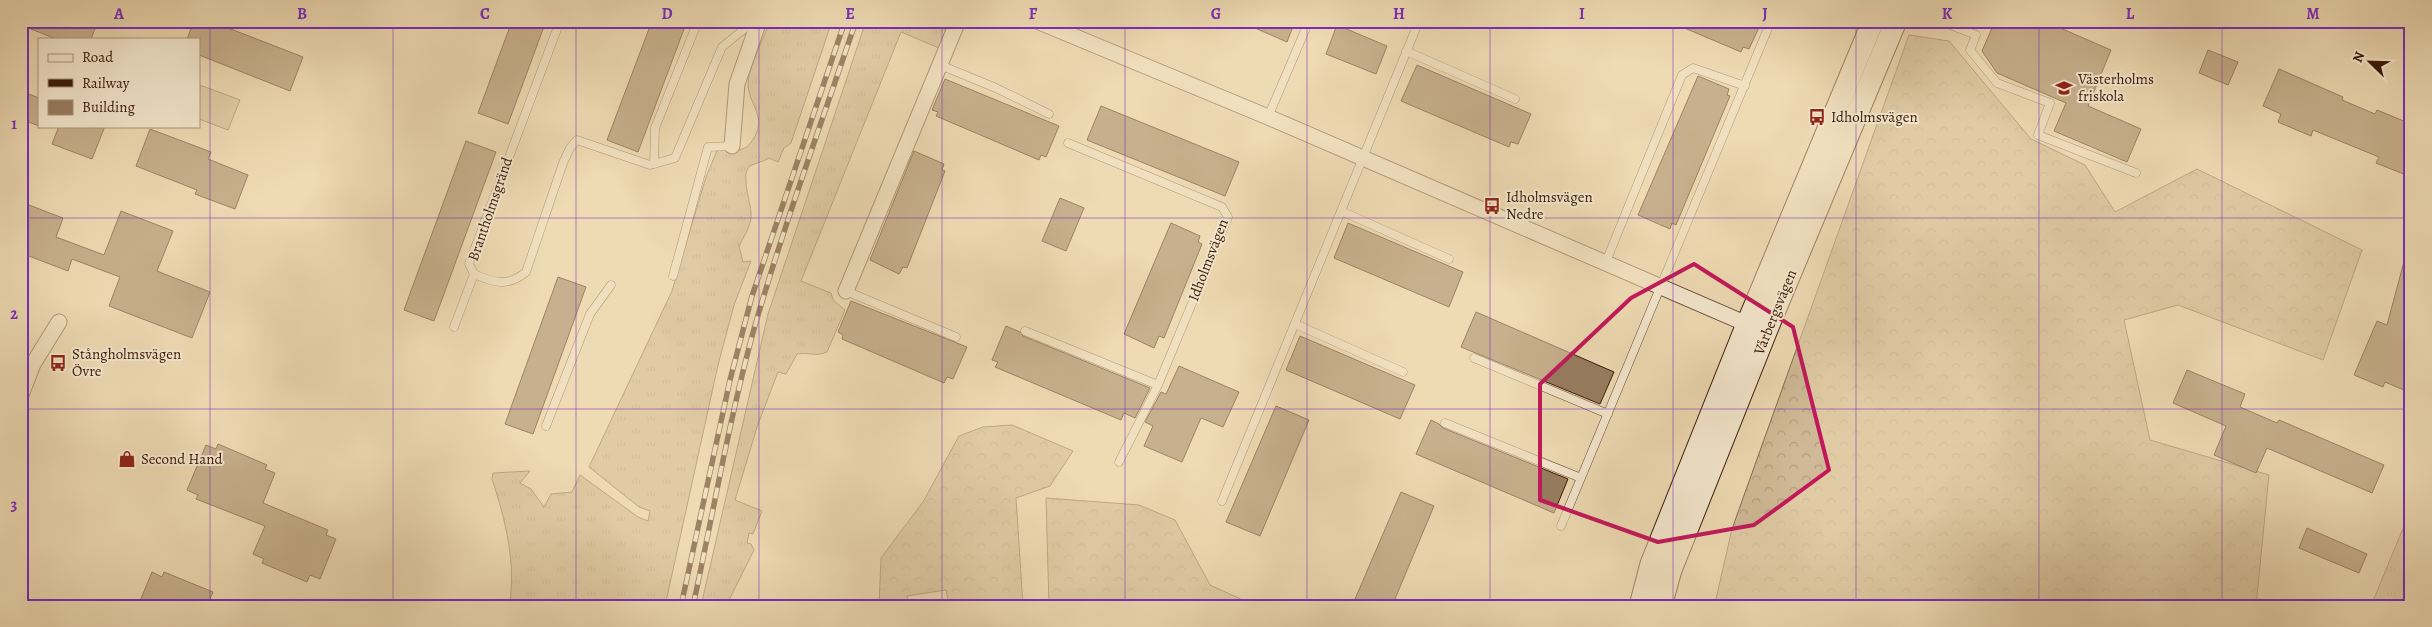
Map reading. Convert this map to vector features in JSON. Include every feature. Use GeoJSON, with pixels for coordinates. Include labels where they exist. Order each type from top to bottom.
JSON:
{"type":"FeatureCollection","features":[{"type":"Feature","properties":{"kind":"street"},"geometry":{"type":"LineString","coordinates":[[732,146],[737,84],[759,21]]}},
{"type":"Feature","properties":{"kind":"street"},"geometry":{"type":"LineString","coordinates":[[846,290],[958,21]]}},
{"type":"Feature","properties":{"kind":"street"},"geometry":{"type":"LineString","coordinates":[[1037,21],[1268,117],[1604,264],[1766,332]]}},
{"type":"Feature","properties":{"kind":"street","name":"Vårbergsvägen"},"geometry":{"type":"LineString","coordinates":[[1640,606],[1651,564],[1747,324],[1873,21]]}},
{"type":"Feature","properties":{"kind":"street","name":"Vårbergsvägen"},"geometry":{"type":"LineString","coordinates":[[1662,606],[1671,570],[1766,332],[1896,21]]}},
{"type":"Feature","properties":{"kind":"street"},"geometry":{"type":"LineString","coordinates":[[21,395],[33,364],[59,322]]}},
{"type":"Feature","properties":{"kind":"lane","name":"Brantholmsgränd"},"geometry":{"type":"LineString","coordinates":[[560,21],[475,246],[469,264],[474,274],[493,283],[516,280],[526,272],[563,163],[570,148],[577,140],[650,165],[654,164]]}},
{"type":"Feature","properties":{"kind":"lane"},"geometry":{"type":"LineString","coordinates":[[698,21],[655,128],[654,164],[674,158],[722,47],[754,21]]}},
{"type":"Feature","properties":{"kind":"lane"},"geometry":{"type":"LineString","coordinates":[[1268,117],[1309,21]]}},
{"type":"Feature","properties":{"kind":"lane"},"geometry":{"type":"LineString","coordinates":[[1222,501],[1419,21]]}},
{"type":"Feature","properties":{"kind":"lane"},"geometry":{"type":"LineString","coordinates":[[1561,526],[1771,21]]}},
{"type":"Feature","properties":{"kind":"lane"},"geometry":{"type":"LineString","coordinates":[[1940,21],[1976,35],[1970,50],[1997,83],[2050,103],[2038,135],[2136,172]]}},
{"type":"Feature","properties":{"kind":"lane"},"geometry":{"type":"LineString","coordinates":[[1406,51],[1515,100]]}},
{"type":"Feature","properties":{"kind":"lane"},"geometry":{"type":"LineString","coordinates":[[940,65],[996,88],[1049,114]]}},
{"type":"Feature","properties":{"kind":"lane"},"geometry":{"type":"LineString","coordinates":[[1604,264],[1682,75],[1693,68],[1745,86]]}},
{"type":"Feature","properties":{"kind":"lane","name":"Idholmsvägen"},"geometry":{"type":"LineString","coordinates":[[1068,143],[1222,207],[1228,217],[1158,385],[1119,462]]}},
{"type":"Feature","properties":{"kind":"lane"},"geometry":{"type":"LineString","coordinates":[[673,276],[708,147],[732,146]]}},
{"type":"Feature","properties":{"kind":"lane"},"geometry":{"type":"LineString","coordinates":[[1341,211],[1449,259]]}},
{"type":"Feature","properties":{"kind":"lane"},"geometry":{"type":"LineString","coordinates":[[454,327],[474,274]]}},
{"type":"Feature","properties":{"kind":"lane"},"geometry":{"type":"LineString","coordinates":[[546,426],[590,314],[611,285]]}},
{"type":"Feature","properties":{"kind":"lane"},"geometry":{"type":"LineString","coordinates":[[846,290],[956,338]]}},
{"type":"Feature","properties":{"kind":"lane"},"geometry":{"type":"LineString","coordinates":[[1294,324],[1403,372]]}},
{"type":"Feature","properties":{"kind":"lane"},"geometry":{"type":"LineString","coordinates":[[1025,331],[1158,385]]}},
{"type":"Feature","properties":{"kind":"lane"},"geometry":{"type":"LineString","coordinates":[[1474,358],[1608,414]]}},
{"type":"Feature","properties":{"kind":"lane"},"geometry":{"type":"LineString","coordinates":[[1445,422],[1581,478]]}},
{"type":"Feature","properties":{"kind":"highlighted area"},"geometry":{"type":"Polygon","coordinates":[[[1694,264],[1793,327],[1829,470],[1754,525],[1658,542],[1540,500],[1540,384],[1631,298],[1694,264]]]}},
{"type":"Feature","properties":{"kind":"green space"},"geometry":{"type":"Polygon","coordinates":[[[770,21],[832,21],[791,143],[784,148],[778,162],[769,158],[750,166],[747,170],[746,182],[751,217],[739,246],[743,262],[751,261],[734,305],[718,365],[665,606],[509,606],[512,574],[511,558],[505,526],[492,479],[493,473],[530,471],[520,483],[531,489],[544,507],[551,494],[572,492],[580,475],[638,517],[648,521],[650,511],[639,507],[589,467],[672,291],[706,177],[719,146],[733,150],[745,148],[757,133],[758,118],[748,83],[754,60],[770,21]]]}},
{"type":"Feature","properties":{"kind":"green space"},"geometry":{"type":"Polygon","coordinates":[[[866,21],[928,21],[946,30],[939,48],[901,32],[801,281],[831,293],[833,300],[845,310],[827,352],[797,354],[786,374],[778,372],[757,427],[735,500],[762,511],[753,534],[749,533],[747,543],[751,544],[754,550],[726,606],[701,606],[768,314],[866,21]]]}},
{"type":"Feature","properties":{"kind":"green space"},"geometry":{"type":"Polygon","coordinates":[[[1909,35],[1949,41],[2031,139],[2085,165],[2115,212],[2197,169],[2362,250],[2323,360],[2178,305],[2124,320],[2150,440],[2269,475],[2256,606],[1720,606],[1716,599],[1732,529],[1909,35]]]}},
{"type":"Feature","properties":{"kind":"green space"},"geometry":{"type":"Polygon","coordinates":[[[200,85],[240,100],[228,130],[200,119],[200,85]]]}},
{"type":"Feature","properties":{"kind":"green space"},"geometry":{"type":"Polygon","coordinates":[[[1012,425],[1073,451],[1050,486],[1016,498],[1023,606],[949,606],[946,590],[907,596],[909,606],[879,606],[881,558],[923,502],[959,436],[983,427],[1012,425]]]}},
{"type":"Feature","properties":{"kind":"green space"},"geometry":{"type":"Polygon","coordinates":[[[1046,498],[1139,505],[1175,520],[1210,585],[1256,606],[1049,606],[1046,498]]]}},
{"type":"Feature","properties":{"kind":"green space"},"geometry":{"type":"Polygon","coordinates":[[[2411,509],[2411,606],[2371,606],[2411,509]]]}},
{"type":"Feature","properties":{"kind":"building"},"geometry":{"type":"Polygon","coordinates":[[[21,21],[98,21],[91,38],[54,38],[21,25],[21,21]]]}},
{"type":"Feature","properties":{"kind":"building"},"geometry":{"type":"Polygon","coordinates":[[[194,21],[210,21],[303,57],[290,91],[200,55],[200,38],[187,38],[194,21]]]}},
{"type":"Feature","properties":{"kind":"building"},"geometry":{"type":"Polygon","coordinates":[[[512,21],[546,21],[508,124],[478,113],[512,21]]]}},
{"type":"Feature","properties":{"kind":"building"},"geometry":{"type":"Polygon","coordinates":[[[652,21],[687,21],[638,152],[607,140],[652,21]]]}},
{"type":"Feature","properties":{"kind":"building"},"geometry":{"type":"Polygon","coordinates":[[[1239,21],[1295,21],[1287,42],[1239,21]]]}},
{"type":"Feature","properties":{"kind":"building"},"geometry":{"type":"Polygon","coordinates":[[[1668,21],[1762,21],[1749,49],[1743,47],[1741,52],[1668,21]]]}},
{"type":"Feature","properties":{"kind":"building","name":"Västerholms friskola"},"geometry":{"type":"Polygon","coordinates":[[[1995,21],[2044,21],[2111,50],[2088,106],[2141,129],[2127,162],[2054,131],[2066,103],[1997,73],[1982,51],[1995,21]]]}},
{"type":"Feature","properties":{"kind":"building"},"geometry":{"type":"Polygon","coordinates":[[[1337,25],[1387,46],[1376,74],[1326,54],[1337,25]]]}},
{"type":"Feature","properties":{"kind":"building"},"geometry":{"type":"Polygon","coordinates":[[[2208,50],[2238,62],[2228,85],[2199,73],[2208,50]]]}},
{"type":"Feature","properties":{"kind":"building"},"geometry":{"type":"Polygon","coordinates":[[[1417,65],[1531,114],[1518,144],[1511,142],[1509,147],[1401,101],[1417,65]]]}},
{"type":"Feature","properties":{"kind":"building"},"geometry":{"type":"Polygon","coordinates":[[[2279,69],[2343,97],[2342,100],[2375,114],[2377,110],[2411,124],[2411,177],[2376,163],[2379,157],[2313,130],[2311,136],[2278,122],[2281,114],[2263,106],[2279,69]]]}},
{"type":"Feature","properties":{"kind":"building"},"geometry":{"type":"Polygon","coordinates":[[[1698,76],[1729,89],[1727,95],[1730,96],[1676,225],[1672,223],[1670,229],[1638,215],[1698,76]]]}},
{"type":"Feature","properties":{"kind":"building"},"geometry":{"type":"Polygon","coordinates":[[[945,79],[1059,126],[1046,157],[1041,155],[1039,160],[936,116],[938,112],[932,110],[945,79]]]}},
{"type":"Feature","properties":{"kind":"building"},"geometry":{"type":"Polygon","coordinates":[[[21,91],[38,98],[38,126],[21,119],[21,91]]]}},
{"type":"Feature","properties":{"kind":"building"},"geometry":{"type":"Polygon","coordinates":[[[1101,106],[1239,162],[1225,196],[1087,140],[1101,106]]]}},
{"type":"Feature","properties":{"kind":"building"},"geometry":{"type":"Polygon","coordinates":[[[58,128],[104,128],[92,159],[52,144],[58,128]]]}},
{"type":"Feature","properties":{"kind":"building"},"geometry":{"type":"Polygon","coordinates":[[[150,129],[211,152],[208,159],[248,175],[235,209],[195,194],[197,190],[136,166],[150,129]]]}},
{"type":"Feature","properties":{"kind":"building"},"geometry":{"type":"Polygon","coordinates":[[[466,141],[496,152],[434,321],[404,310],[466,141]]]}},
{"type":"Feature","properties":{"kind":"building"},"geometry":{"type":"Polygon","coordinates":[[[914,151],[944,164],[942,170],[945,171],[907,268],[903,267],[899,274],[870,260],[914,151]]]}},
{"type":"Feature","properties":{"kind":"building"},"geometry":{"type":"Polygon","coordinates":[[[1060,198],[1084,208],[1066,251],[1042,241],[1060,198]]]}},
{"type":"Feature","properties":{"kind":"building"},"geometry":{"type":"Polygon","coordinates":[[[21,202],[63,218],[56,237],[104,255],[121,211],[173,231],[157,271],[210,292],[192,338],[109,306],[120,277],[72,259],[68,271],[21,253],[21,202]]]}},
{"type":"Feature","properties":{"kind":"building"},"geometry":{"type":"Polygon","coordinates":[[[1171,223],[1200,236],[1198,242],[1202,244],[1164,338],[1159,336],[1154,348],[1124,334],[1171,223]]]}},
{"type":"Feature","properties":{"kind":"building"},"geometry":{"type":"Polygon","coordinates":[[[1348,223],[1463,272],[1449,307],[1334,258],[1348,223]]]}},
{"type":"Feature","properties":{"kind":"building"},"geometry":{"type":"Polygon","coordinates":[[[2406,254],[2411,255],[2411,393],[2385,382],[2383,387],[2354,375],[2377,321],[2387,325],[2406,254]]]}},
{"type":"Feature","properties":{"kind":"building"},"geometry":{"type":"Polygon","coordinates":[[[558,277],[586,287],[533,434],[505,424],[558,277]]]}},
{"type":"Feature","properties":{"kind":"building"},"geometry":{"type":"Polygon","coordinates":[[[851,301],[967,347],[953,379],[947,377],[944,383],[842,339],[843,335],[838,332],[851,301]]]}},
{"type":"Feature","properties":{"kind":"building"},"geometry":{"type":"Polygon","coordinates":[[[1476,312],[1614,372],[1600,404],[1461,347],[1476,312]]]}},
{"type":"Feature","properties":{"kind":"building"},"geometry":{"type":"Polygon","coordinates":[[[1006,326],[1020,332],[1023,336],[1150,388],[1135,418],[1124,413],[1121,420],[995,367],[998,362],[992,360],[1006,326]]]}},
{"type":"Feature","properties":{"kind":"building"},"geometry":{"type":"Polygon","coordinates":[[[1300,336],[1415,385],[1400,419],[1286,370],[1300,336]]]}},
{"type":"Feature","properties":{"kind":"building"},"geometry":{"type":"Polygon","coordinates":[[[1179,366],[1239,392],[1223,427],[1201,418],[1182,462],[1144,446],[1153,426],[1145,422],[1161,392],[1166,394],[1179,366]]]}},
{"type":"Feature","properties":{"kind":"building"},"geometry":{"type":"Polygon","coordinates":[[[2187,370],[2245,394],[2240,407],[2277,423],[2279,420],[2384,465],[2372,493],[2267,448],[2256,473],[2214,455],[2226,426],[2173,403],[2187,370]]]}},
{"type":"Feature","properties":{"kind":"building"},"geometry":{"type":"Polygon","coordinates":[[[1276,406],[1309,420],[1260,536],[1226,522],[1276,406]]]}},
{"type":"Feature","properties":{"kind":"building"},"geometry":{"type":"Polygon","coordinates":[[[1431,420],[1443,428],[1568,479],[1554,513],[1416,454],[1431,420]]]}},
{"type":"Feature","properties":{"kind":"building"},"geometry":{"type":"Polygon","coordinates":[[[218,444],[267,465],[265,469],[275,473],[263,503],[328,530],[326,535],[336,539],[320,579],[310,575],[307,582],[262,563],[264,559],[253,554],[265,526],[196,499],[198,495],[187,490],[206,445],[216,449],[218,444]]]}},
{"type":"Feature","properties":{"kind":"building"},"geometry":{"type":"Polygon","coordinates":[[[1401,492],[1434,506],[1392,606],[1352,606],[1401,492]]]}},
{"type":"Feature","properties":{"kind":"building"},"geometry":{"type":"Polygon","coordinates":[[[2307,528],[2367,554],[2359,573],[2299,548],[2307,528]]]}},
{"type":"Feature","properties":{"kind":"building"},"geometry":{"type":"Polygon","coordinates":[[[152,572],[162,577],[164,572],[213,592],[207,606],[138,606],[152,572]]]}},
{"type":"Feature","properties":{"kind":"railway"},"geometry":{"type":"LineString","coordinates":[[681,606],[730,380],[752,296],[845,21]]}},
{"type":"Feature","properties":{"kind":"railway"},"geometry":{"type":"LineString","coordinates":[[693,606],[729,432],[754,329],[790,213],[856,21]]}},
{"type":"Feature","properties":{"kind":"place","name":"Västerholms friskola"},"geometry":{"type":"Point","coordinates":[2064,88]}},
{"type":"Feature","properties":{"kind":"place","name":"Idholmsvägen"},"geometry":{"type":"Point","coordinates":[1817,117]}},
{"type":"Feature","properties":{"kind":"place","name":"Idholmsvägen Nedre"},"geometry":{"type":"Point","coordinates":[1492,206]}},
{"type":"Feature","properties":{"kind":"place","name":"Stångholmsvägen Övre"},"geometry":{"type":"Point","coordinates":[58,363]}},
{"type":"Feature","properties":{"kind":"place","name":"Second Hand"},"geometry":{"type":"Point","coordinates":[127,459]}}]}
